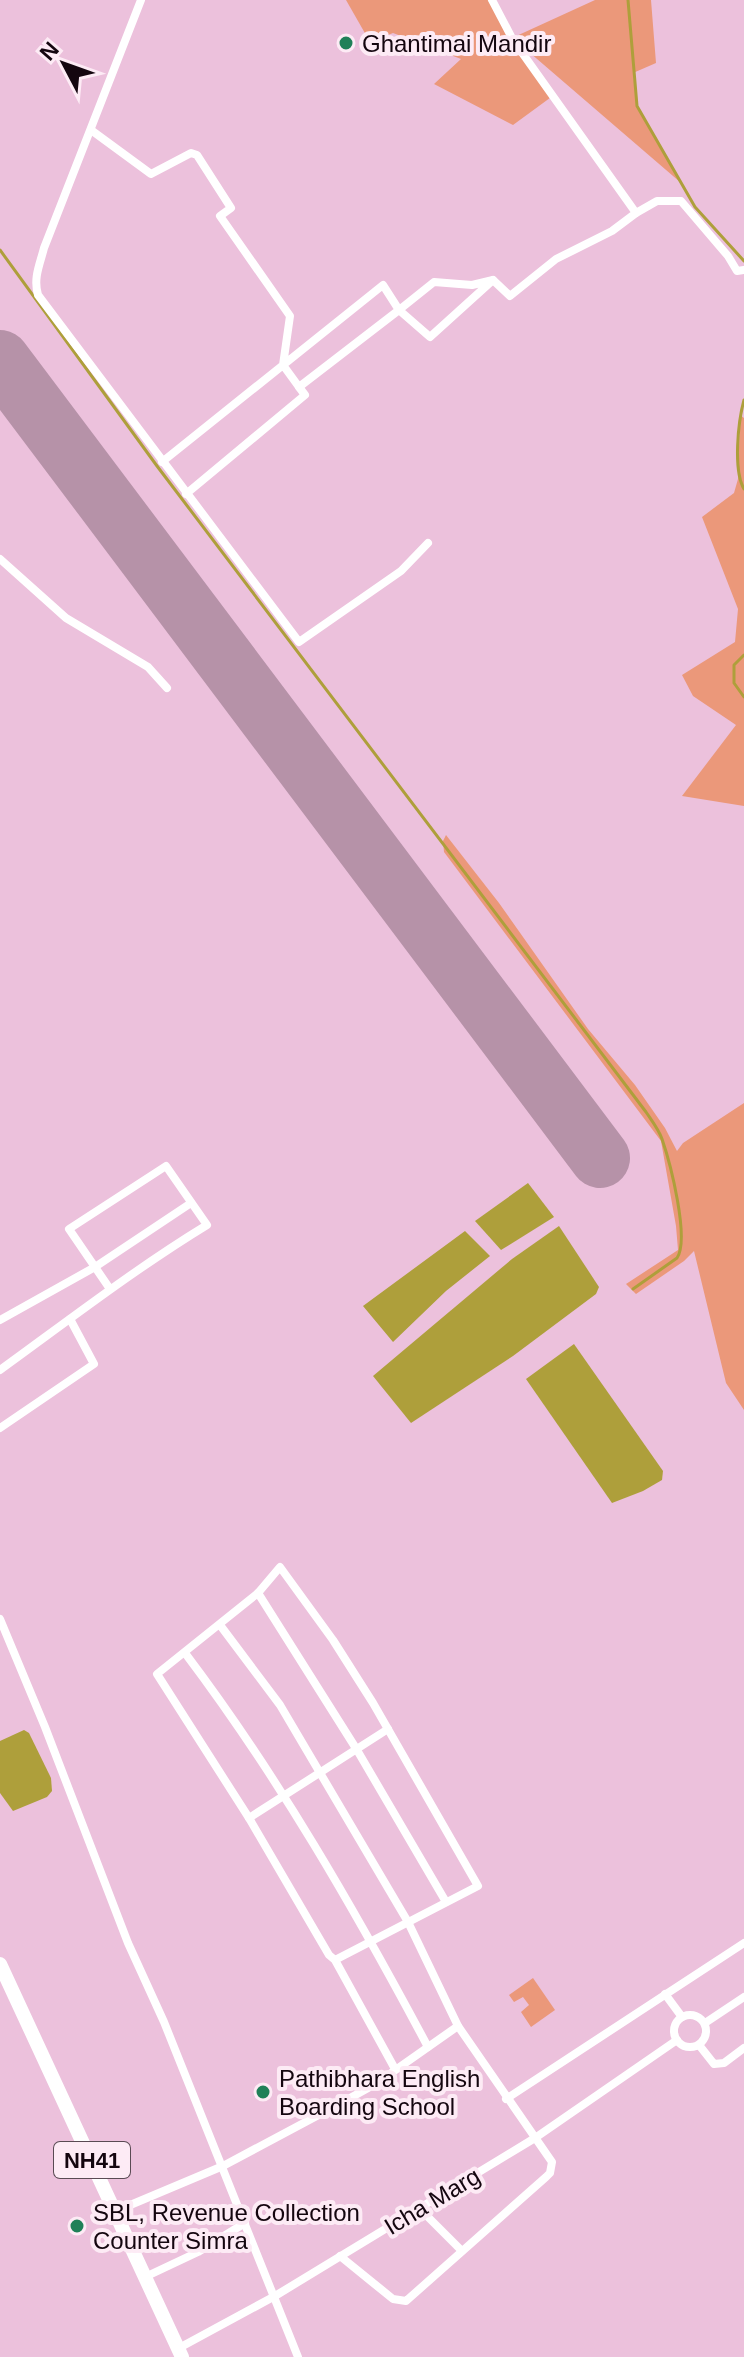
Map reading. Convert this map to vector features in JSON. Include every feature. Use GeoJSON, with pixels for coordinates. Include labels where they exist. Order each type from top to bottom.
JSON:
{"type":"FeatureCollection","features":[{"type":"Feature","properties":{"kind":"highway","name":"NH41"},"geometry":{"type":"LineString","coordinates":[[0,1964],[180,2353]]}},
{"type":"Feature","properties":{"kind":"street"},"geometry":{"type":"LineString","coordinates":[[141,0],[44,248],[35,285],[38,295],[299,642],[401,571],[428,543]]}},
{"type":"Feature","properties":{"kind":"street"},"geometry":{"type":"LineString","coordinates":[[492,0],[513,40],[636,213]]}},
{"type":"Feature","properties":{"kind":"street"},"geometry":{"type":"LineString","coordinates":[[91,130],[151,174],[191,153],[197,155],[231,208],[220,216],[290,316],[283,365],[305,395],[186,494]]}},
{"type":"Feature","properties":{"kind":"street"},"geometry":{"type":"LineString","coordinates":[[493,280],[510,296],[556,259],[612,231],[657,201],[681,201],[740,271]]}},
{"type":"Feature","properties":{"kind":"street"},"geometry":{"type":"LineString","coordinates":[[162,462],[383,285],[399,310],[430,337],[493,280]]}},
{"type":"Feature","properties":{"kind":"street"},"geometry":{"type":"LineString","coordinates":[[299,387],[434,282],[472,285],[493,280]]}},
{"type":"Feature","properties":{"kind":"street"},"geometry":{"type":"LineString","coordinates":[[0,559],[66,618],[148,667],[167,688]]}},
{"type":"Feature","properties":{"kind":"street"},"geometry":{"type":"LineString","coordinates":[[0,1370],[70,1319],[148,1261],[207,1225],[166,1166],[69,1229],[110,1289]]}},
{"type":"Feature","properties":{"kind":"street"},"geometry":{"type":"LineString","coordinates":[[0,1320],[95,1267],[191,1203]]}},
{"type":"Feature","properties":{"kind":"street"},"geometry":{"type":"LineString","coordinates":[[0,1428],[94,1364],[70,1319]]}},
{"type":"Feature","properties":{"kind":"street"},"geometry":{"type":"LineString","coordinates":[[335,1960],[478,1886],[333,1640],[280,1567],[258,1593],[157,1674],[249,1818],[329,1955],[335,1960],[395,2069]]}},
{"type":"Feature","properties":{"kind":"street"},"geometry":{"type":"LineString","coordinates":[[258,1593],[357,1750],[446,1902]]}},
{"type":"Feature","properties":{"kind":"street"},"geometry":{"type":"LineString","coordinates":[[0,1619],[45,1727],[122,1930],[164,2022],[298,2357]]}},
{"type":"Feature","properties":{"kind":"street"},"geometry":{"type":"LineString","coordinates":[[220,1625],[280,1705],[408,1922],[458,2026],[552,2162],[550,2173],[412,2297],[399,2302],[340,2256]]}},
{"type":"Feature","properties":{"kind":"street"},"geometry":{"type":"LineString","coordinates":[[185,1653],[237,1722],[284,1796],[371,1940],[428,2047]]}},
{"type":"Feature","properties":{"kind":"street"},"geometry":{"type":"LineString","coordinates":[[249,1818],[388,1729]]}},
{"type":"Feature","properties":{"kind":"street"},"geometry":{"type":"LineString","coordinates":[[506,2099],[744,1943]]}},
{"type":"Feature","properties":{"kind":"street"},"geometry":{"type":"LineString","coordinates":[[665,1994],[682,2017]]}},
{"type":"Feature","properties":{"kind":"street"},"geometry":{"type":"LineString","coordinates":[[705,2023],[744,1997]]}},
{"type":"Feature","properties":{"kind":"street"},"geometry":{"type":"LineString","coordinates":[[697,2016],[705,2023],[706,2035],[699,2045],[687,2047],[677,2040],[675,2025],[682,2017],[697,2016]]}},
{"type":"Feature","properties":{"kind":"street"},"geometry":{"type":"LineString","coordinates":[[116,2211],[223,2166],[343,2102],[458,2026]]}},
{"type":"Feature","properties":{"kind":"street","name":"Icha Marg"},"geometry":{"type":"LineString","coordinates":[[180,2353],[535,2138],[677,2040]]}},
{"type":"Feature","properties":{"kind":"street"},"geometry":{"type":"LineString","coordinates":[[699,2045],[714,2064],[724,2063],[744,2048]]}},
{"type":"Feature","properties":{"kind":"street"},"geometry":{"type":"LineString","coordinates":[[419,2208],[462,2251]]}},
{"type":"Feature","properties":{"kind":"street"},"geometry":{"type":"LineString","coordinates":[[145,2277],[198,2252],[245,2223]]}},
{"type":"Feature","properties":{"kind":"shaded area"},"geometry":{"type":"Polygon","coordinates":[[[346,0],[492,0],[512,38],[595,0],[651,0],[656,63],[633,73],[637,106],[680,182],[515,40],[554,95],[513,125],[434,84],[461,59],[393,33],[370,42],[346,0]]]}},
{"type":"Feature","properties":{"kind":"shaded area"},"geometry":{"type":"Polygon","coordinates":[[[740,415],[744,418],[744,806],[682,796],[736,725],[693,696],[682,675],[735,642],[738,609],[702,517],[734,493],[738,479],[740,415]]]}},
{"type":"Feature","properties":{"kind":"shaded area"},"geometry":{"type":"Polygon","coordinates":[[[446,835],[499,903],[588,1029],[635,1085],[677,1151],[683,1143],[744,1103],[744,1410],[726,1383],[694,1251],[636,1294],[626,1284],[678,1250],[661,1141],[444,852],[446,835]]]}},
{"type":"Feature","properties":{"kind":"shaded area"},"geometry":{"type":"Polygon","coordinates":[[[528,1183],[554,1217],[501,1250],[475,1221],[528,1183]]]}},
{"type":"Feature","properties":{"kind":"shaded area"},"geometry":{"type":"Polygon","coordinates":[[[559,1226],[599,1287],[596,1294],[513,1356],[411,1423],[373,1376],[512,1259],[559,1226]]]}},
{"type":"Feature","properties":{"kind":"shaded area"},"geometry":{"type":"Polygon","coordinates":[[[465,1231],[490,1256],[446,1291],[393,1342],[363,1306],[465,1231]]]}},
{"type":"Feature","properties":{"kind":"shaded area"},"geometry":{"type":"Polygon","coordinates":[[[574,1344],[663,1471],[662,1480],[612,1503],[526,1379],[574,1344]]]}},
{"type":"Feature","properties":{"kind":"shaded area"},"geometry":{"type":"Polygon","coordinates":[[[24,1730],[29,1733],[51,1778],[52,1791],[47,1797],[13,1811],[0,1793],[0,1741],[24,1730]]]}},
{"type":"Feature","properties":{"kind":"shaded area"},"geometry":{"type":"Polygon","coordinates":[[[533,1978],[555,2010],[531,2027],[521,2012],[529,2005],[523,1997],[514,2002],[509,1995],[533,1978]]]}},
{"type":"Feature","properties":{"kind":"waterway"},"geometry":{"type":"LineString","coordinates":[[628,0],[637,106],[695,207],[744,261]]}},
{"type":"Feature","properties":{"kind":"waterway"},"geometry":{"type":"LineString","coordinates":[[0,250],[157,466],[657,1129],[674,1182],[680,1218],[680,1248],[677,1258],[633,1289]]}},
{"type":"Feature","properties":{"kind":"waterway"},"geometry":{"type":"LineString","coordinates":[[744,400],[738,433],[739,470],[744,489]]}},
{"type":"Feature","properties":{"kind":"waterway"},"geometry":{"type":"LineString","coordinates":[[744,655],[734,665],[734,683],[744,697]]}},
{"type":"Feature","properties":{"kind":"runway"},"geometry":{"type":"LineString","coordinates":[[0,360],[600,1158]]}},
{"type":"Feature","properties":{"kind":"place","name":"Ghantimai Mandir"},"geometry":{"type":"Point","coordinates":[346,43]}},
{"type":"Feature","properties":{"kind":"place","name":"Pathibhara English Boarding School"},"geometry":{"type":"Point","coordinates":[263,2092]}},
{"type":"Feature","properties":{"kind":"place","name":"SBL, Revenue Collection Counter Simra"},"geometry":{"type":"Point","coordinates":[77,2226]}}]}
